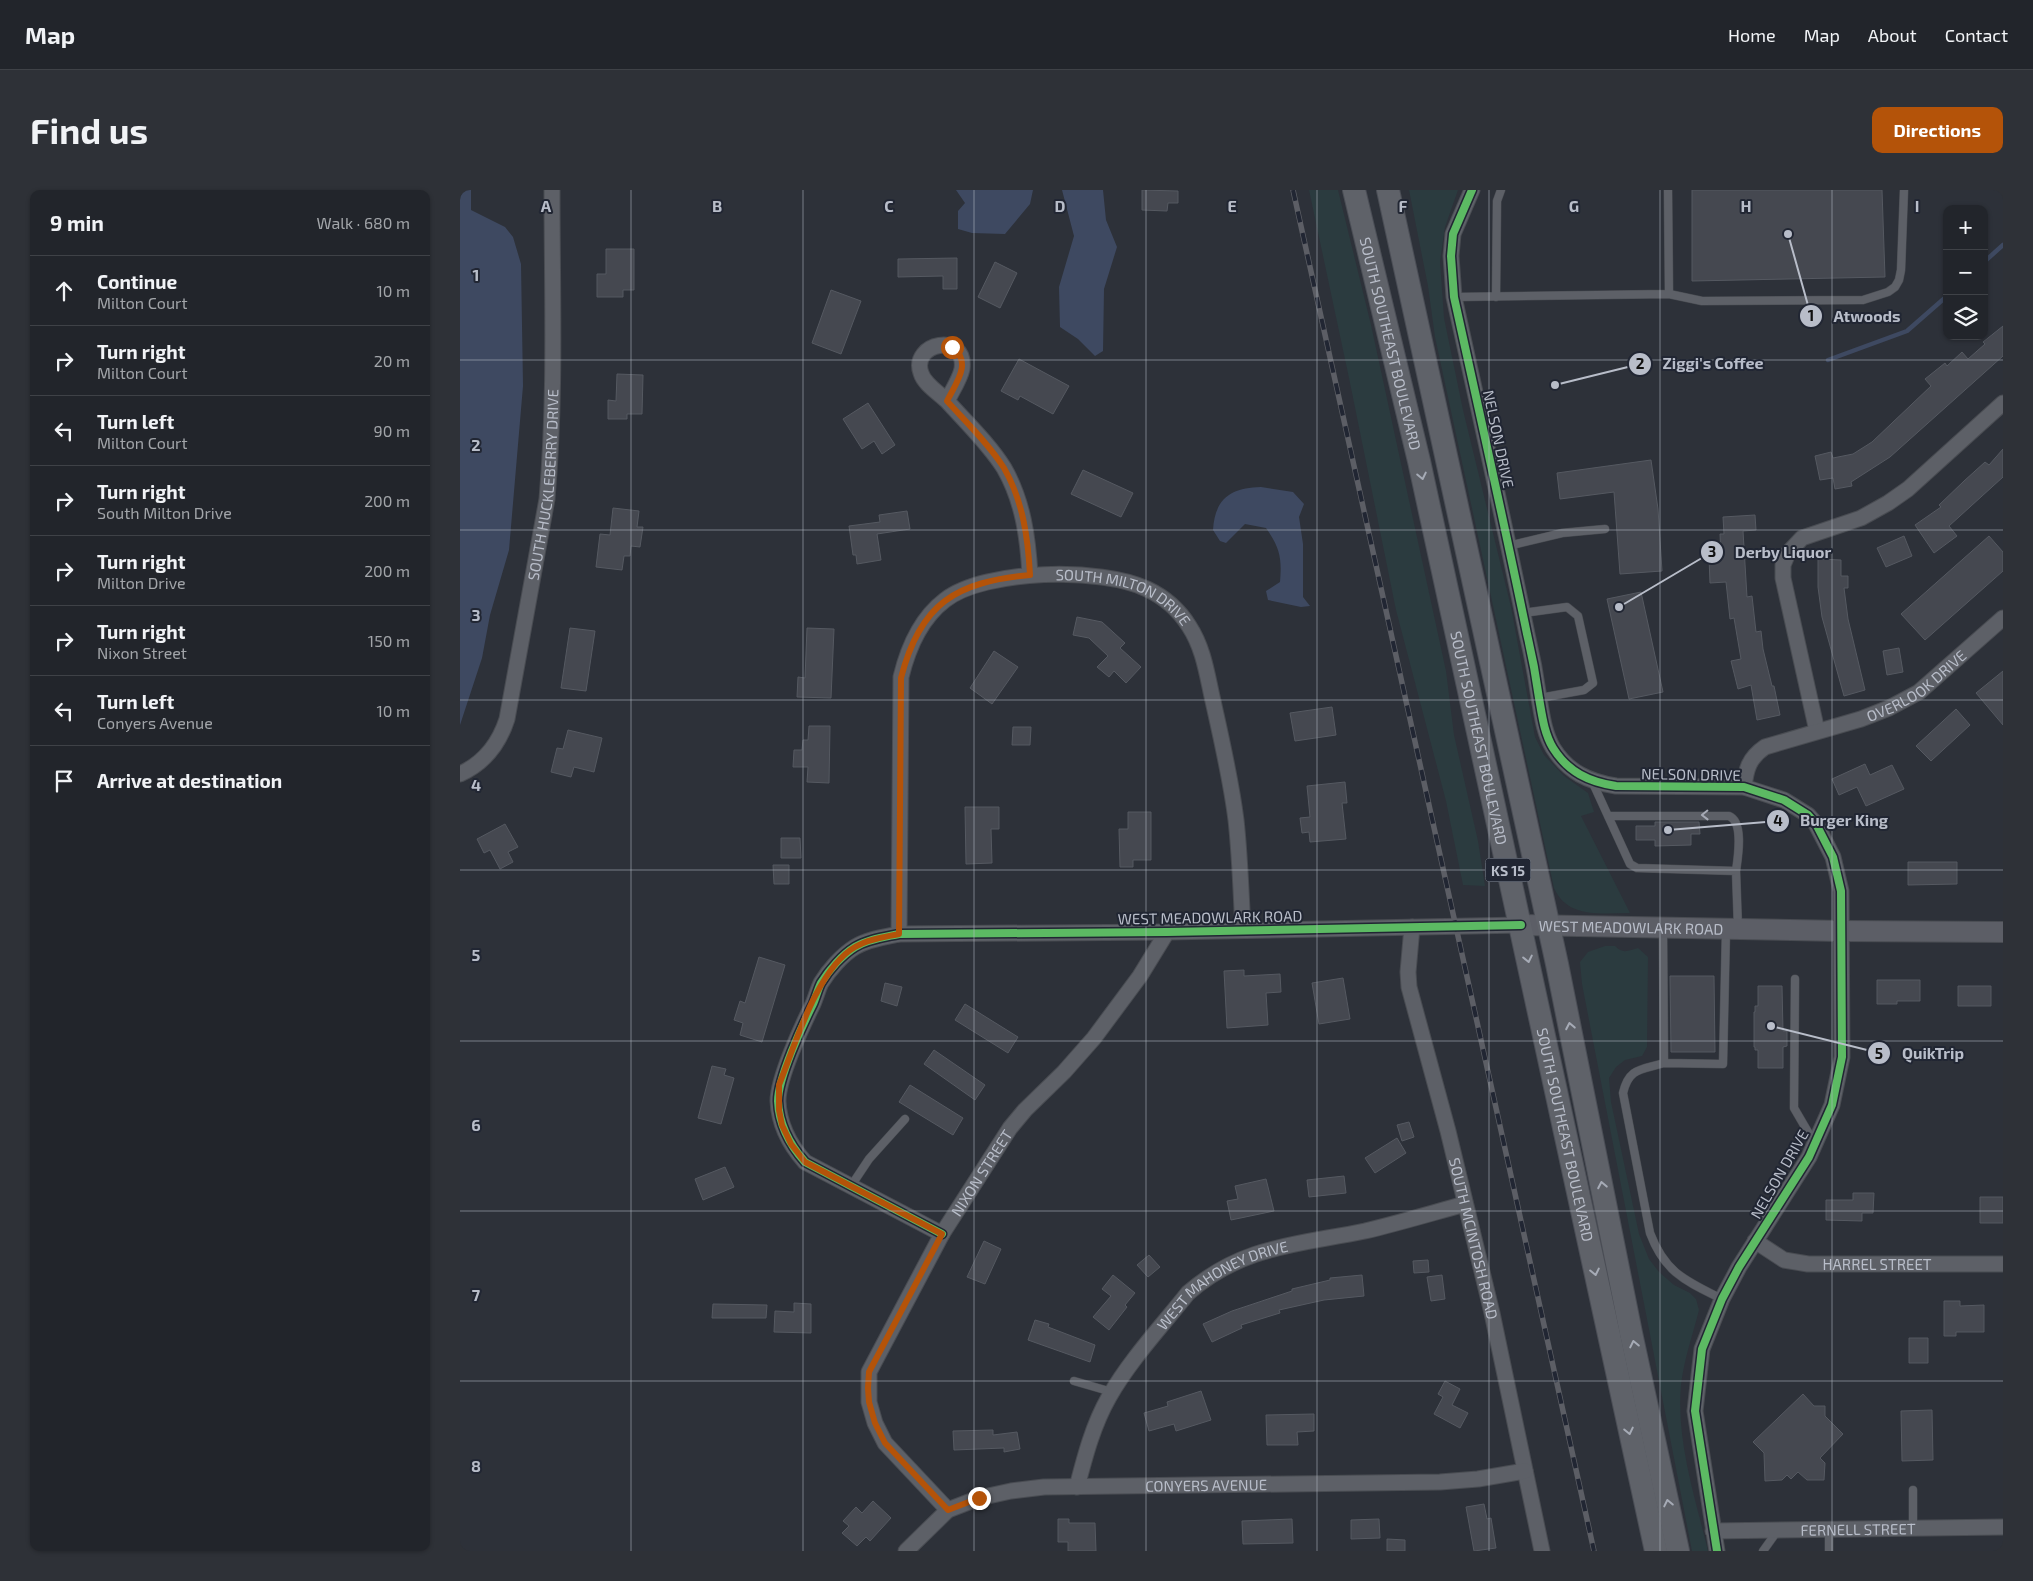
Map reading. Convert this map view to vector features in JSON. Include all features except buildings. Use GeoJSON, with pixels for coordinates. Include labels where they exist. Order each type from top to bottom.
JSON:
{"type":"FeatureCollection","features":[{"type":"Feature","properties":{"kind":"main road","name":"SOUTH SOUTHEAST BOULEVARD"},"geometry":{"type":"LineString","coordinates":[[1354,190],[1419,461],[1656,1551]]}},
{"type":"Feature","properties":{"kind":"main road","name":"SOUTH SOUTHEAST BOULEVARD"},"geometry":{"type":"LineString","coordinates":[[1388,190],[1549,926],[1631,1333],[1678,1551]]}},
{"type":"Feature","properties":{"kind":"main road","name":"WEST MEADOWLARK ROAD"},"geometry":{"type":"LineString","coordinates":[[1521,925],[2003,932]]}},
{"type":"Feature","properties":{"kind":"street","name":"SOUTH HUCKLEBERRY DRIVE"},"geometry":{"type":"LineString","coordinates":[[460,774],[474,766],[493,748],[507,719],[547,498],[550,467],[552,190]]}},
{"type":"Feature","properties":{"kind":"street","name":"NELSON DRIVE"},"geometry":{"type":"LineString","coordinates":[[1472,190],[1453,234],[1450,256],[1454,297],[1546,733],[1553,747],[1570,769],[1592,781],[1616,786],[1744,787],[1784,800],[1808,815],[1816,824],[1828,844],[1838,874],[1841,891],[1842,931],[1842,1057],[1832,1105],[1815,1144],[1799,1173],[1755,1241],[1722,1299],[1702,1348],[1694,1411],[1717,1551]]}},
{"type":"Feature","properties":{"kind":"street"},"geometry":{"type":"LineString","coordinates":[[947,401],[1003,467],[1015,491],[1029,546],[1030,575]]}},
{"type":"Feature","properties":{"kind":"street"},"geometry":{"type":"LineString","coordinates":[[1817,731],[1783,578],[1783,565],[1788,553],[1802,538],[1861,518],[1902,493],[2003,403]]}},
{"type":"Feature","properties":{"kind":"street","name":"SOUTH MILTON DRIVE"},"geometry":{"type":"LineString","coordinates":[[899,934],[901,678],[906,657],[929,615],[950,596],[981,583],[1008,577],[1030,575],[1064,575],[1126,581],[1158,595],[1172,605],[1192,631],[1202,653],[1227,760],[1236,821],[1243,930]]}},
{"type":"Feature","properties":{"kind":"street","name":"OVERLOOK DRIVE"},"geometry":{"type":"LineString","coordinates":[[1744,787],[1746,768],[1756,754],[1773,743],[1862,719],[1889,708],[1919,692],[2003,618]]}},
{"type":"Feature","properties":{"kind":"street","name":"WEST MEADOWLARK ROAD"},"geometry":{"type":"LineString","coordinates":[[942,1234],[805,1162],[795,1151],[782,1125],[779,1110],[779,1085],[821,983],[838,961],[855,947],[899,934],[1167,932],[1521,925]]}},
{"type":"Feature","properties":{"kind":"street","name":"SOUTH MCINTOSH ROAD"},"geometry":{"type":"LineString","coordinates":[[1412,927],[1408,972],[1409,987],[1492,1313],[1542,1551]]}},
{"type":"Feature","properties":{"kind":"street","name":"NIXON STREET"},"geometry":{"type":"LineString","coordinates":[[948,1510],[885,1443],[875,1423],[869,1402],[869,1372],[942,1234],[1010,1128],[1094,1038],[1140,976],[1167,932]]}},
{"type":"Feature","properties":{"kind":"street","name":"WEST MAHONEY DRIVE"},"geometry":{"type":"LineString","coordinates":[[1076,1487],[1098,1420],[1112,1392],[1188,1293],[1217,1270],[1274,1247],[1401,1223],[1465,1204]]}},
{"type":"Feature","properties":{"kind":"street","name":"HARREL STREET"},"geometry":{"type":"LineString","coordinates":[[1755,1241],[1784,1260],[1808,1264],[2003,1264]]}},
{"type":"Feature","properties":{"kind":"street","name":"CONYERS AVENUE"},"geometry":{"type":"LineString","coordinates":[[906,1551],[948,1510],[979,1498],[1011,1491],[1044,1487],[1440,1482],[1478,1479],[1525,1471]]}},
{"type":"Feature","properties":{"kind":"street","name":"FERNELL STREET"},"geometry":{"type":"LineString","coordinates":[[1713,1531],[2003,1527]]}},
{"type":"Feature","properties":{"kind":"lane"},"geometry":{"type":"LineString","coordinates":[[1496,297],[1496,201],[1501,190]]}},
{"type":"Feature","properties":{"kind":"lane"},"geometry":{"type":"LineString","coordinates":[[1668,190],[1669,294]]}},
{"type":"Feature","properties":{"kind":"lane"},"geometry":{"type":"LineString","coordinates":[[1454,297],[1669,294],[1702,301],[1863,300],[1888,292],[1895,287],[1899,280],[1904,190]]}},
{"type":"Feature","properties":{"kind":"lane"},"geometry":{"type":"LineString","coordinates":[[1508,546],[1562,533],[1605,529]]}},
{"type":"Feature","properties":{"kind":"lane"},"geometry":{"type":"LineString","coordinates":[[1522,613],[1567,607],[1578,616],[1593,683],[1584,690],[1540,698]]}},
{"type":"Feature","properties":{"kind":"lane"},"geometry":{"type":"LineString","coordinates":[[1592,781],[1630,864],[1637,868],[1736,871]]}},
{"type":"Feature","properties":{"kind":"lane"},"geometry":{"type":"LineString","coordinates":[[1608,816],[1729,816],[1734,818],[1738,826],[1723,1064],[1664,1064],[1636,1072],[1628,1076],[1622,1093],[1650,1233],[1656,1248],[1676,1274],[1722,1299]]}},
{"type":"Feature","properties":{"kind":"lane"},"geometry":{"type":"LineString","coordinates":[[1663,928],[1664,1064]]}},
{"type":"Feature","properties":{"kind":"lane"},"geometry":{"type":"LineString","coordinates":[[1795,979],[1794,1108],[1815,1144]]}},
{"type":"Feature","properties":{"kind":"lane"},"geometry":{"type":"LineString","coordinates":[[851,1186],[869,1159],[905,1119]]}},
{"type":"Feature","properties":{"kind":"lane"},"geometry":{"type":"LineString","coordinates":[[1074,1381],[1112,1392]]}},
{"type":"Feature","properties":{"kind":"lane"},"geometry":{"type":"LineString","coordinates":[[1913,1490],[1914,1528]]}},
{"type":"Feature","properties":{"kind":"lane"},"geometry":{"type":"LineString","coordinates":[[1829,1529],[1829,1551]]}},
{"type":"Feature","properties":{"kind":"lane"},"geometry":{"type":"LineString","coordinates":[[1763,1551],[1778,1530]]}},
{"type":"Feature","properties":{"kind":"shaded area"},"geometry":{"type":"Polygon","coordinates":[[[1309,190],[1338,190],[1371,325],[1446,671],[1454,735],[1478,841],[1485,886],[1463,885],[1446,801],[1396,610],[1309,190]]]}},
{"type":"Feature","properties":{"kind":"shaded area"},"geometry":{"type":"Polygon","coordinates":[[[1409,190],[1458,190],[1445,227],[1440,261],[1444,318],[1463,410],[1511,607],[1535,737],[1544,755],[1564,776],[1588,793],[1594,812],[1581,816],[1630,913],[1597,913],[1577,910],[1560,898],[1554,888],[1435,337],[1428,286],[1409,190]]]}},
{"type":"Feature","properties":{"kind":"shaded area"},"geometry":{"type":"Polygon","coordinates":[[[1605,946],[1615,946],[1625,951],[1638,948],[1648,957],[1647,1047],[1642,1056],[1625,1060],[1616,1067],[1609,1078],[1611,1102],[1639,1234],[1649,1259],[1659,1272],[1674,1285],[1690,1293],[1696,1299],[1699,1310],[1684,1366],[1680,1406],[1681,1427],[1692,1489],[1708,1551],[1692,1551],[1582,984],[1580,962],[1588,952],[1605,946]]]}},
{"type":"Feature","properties":{"kind":"water"},"geometry":{"type":"Polygon","coordinates":[[[460,190],[471,190],[471,210],[505,227],[513,237],[521,264],[523,386],[509,550],[490,615],[482,658],[460,725],[460,190]]]}},
{"type":"Feature","properties":{"kind":"water"},"geometry":{"type":"Polygon","coordinates":[[[956,190],[1033,190],[1030,204],[1005,234],[972,233],[958,229],[958,211],[965,203],[956,190]]]}},
{"type":"Feature","properties":{"kind":"water"},"geometry":{"type":"Polygon","coordinates":[[[1062,190],[1103,190],[1106,220],[1117,247],[1104,289],[1103,351],[1095,356],[1078,339],[1060,327],[1059,287],[1074,236],[1062,190]]]}},
{"type":"Feature","properties":{"kind":"water"},"geometry":{"type":"Polygon","coordinates":[[[1261,487],[1293,492],[1304,504],[1299,517],[1303,544],[1303,597],[1310,606],[1301,607],[1268,600],[1266,591],[1280,582],[1281,566],[1277,548],[1266,528],[1245,524],[1226,543],[1220,541],[1213,530],[1217,510],[1226,497],[1241,490],[1261,487]]]}},
{"type":"Feature","properties":{"kind":"waterway"},"geometry":{"type":"LineString","coordinates":[[1988,258],[2003,245]]}},
{"type":"Feature","properties":{"kind":"waterway"},"geometry":{"type":"LineString","coordinates":[[1828,360],[1907,331],[1943,300]]}},
{"type":"Feature","properties":{"kind":"railway"},"geometry":{"type":"LineString","coordinates":[[1293,190],[1594,1551]]}},
{"type":"Feature","properties":{"kind":"cycle path"},"geometry":{"type":"LineString","coordinates":[[1472,190],[1453,234],[1451,256],[1454,297],[1531,650],[1544,724],[1553,748],[1572,770],[1597,782],[1616,786],[1744,787],[1784,800],[1808,815],[1816,824],[1833,857],[1841,891],[1842,1057],[1832,1105],[1809,1157],[1739,1267],[1722,1299],[1702,1349],[1695,1411],[1717,1551]]}},
{"type":"Feature","properties":{"kind":"cycle path"},"geometry":{"type":"LineString","coordinates":[[942,1234],[805,1162],[786,1134],[780,1118],[778,1101],[782,1079],[791,1052],[820,985],[841,958],[860,944],[899,934],[1167,932],[1521,925]]}},
{"type":"Feature","properties":{"kind":"place","name":"Atwoods"},"geometry":{"type":"Point","coordinates":[1788,234]}},
{"type":"Feature","properties":{"kind":"place","name":"Ziggi's Coffee"},"geometry":{"type":"Point","coordinates":[1555,385]}},
{"type":"Feature","properties":{"kind":"place","name":"Derby Liquor"},"geometry":{"type":"Point","coordinates":[1619,607]}},
{"type":"Feature","properties":{"kind":"place","name":"Burger King"},"geometry":{"type":"Point","coordinates":[1668,830]}},
{"type":"Feature","properties":{"kind":"place","name":"QuikTrip"},"geometry":{"type":"Point","coordinates":[1771,1026]}},
{"type":"Feature","properties":{"kind":"route"},"geometry":{"type":"LineString","coordinates":[[952,347],[959,352],[962,359],[962,371],[947,401],[1003,467],[1015,491],[1029,546],[1030,575],[1008,577],[981,583],[955,593],[929,615],[917,634],[906,657],[901,678],[899,934],[855,947],[838,961],[821,983],[779,1085],[778,1098],[782,1125],[795,1151],[805,1162],[942,1234],[869,1372],[869,1402],[875,1423],[885,1443],[948,1510],[979,1498]]}}]}
